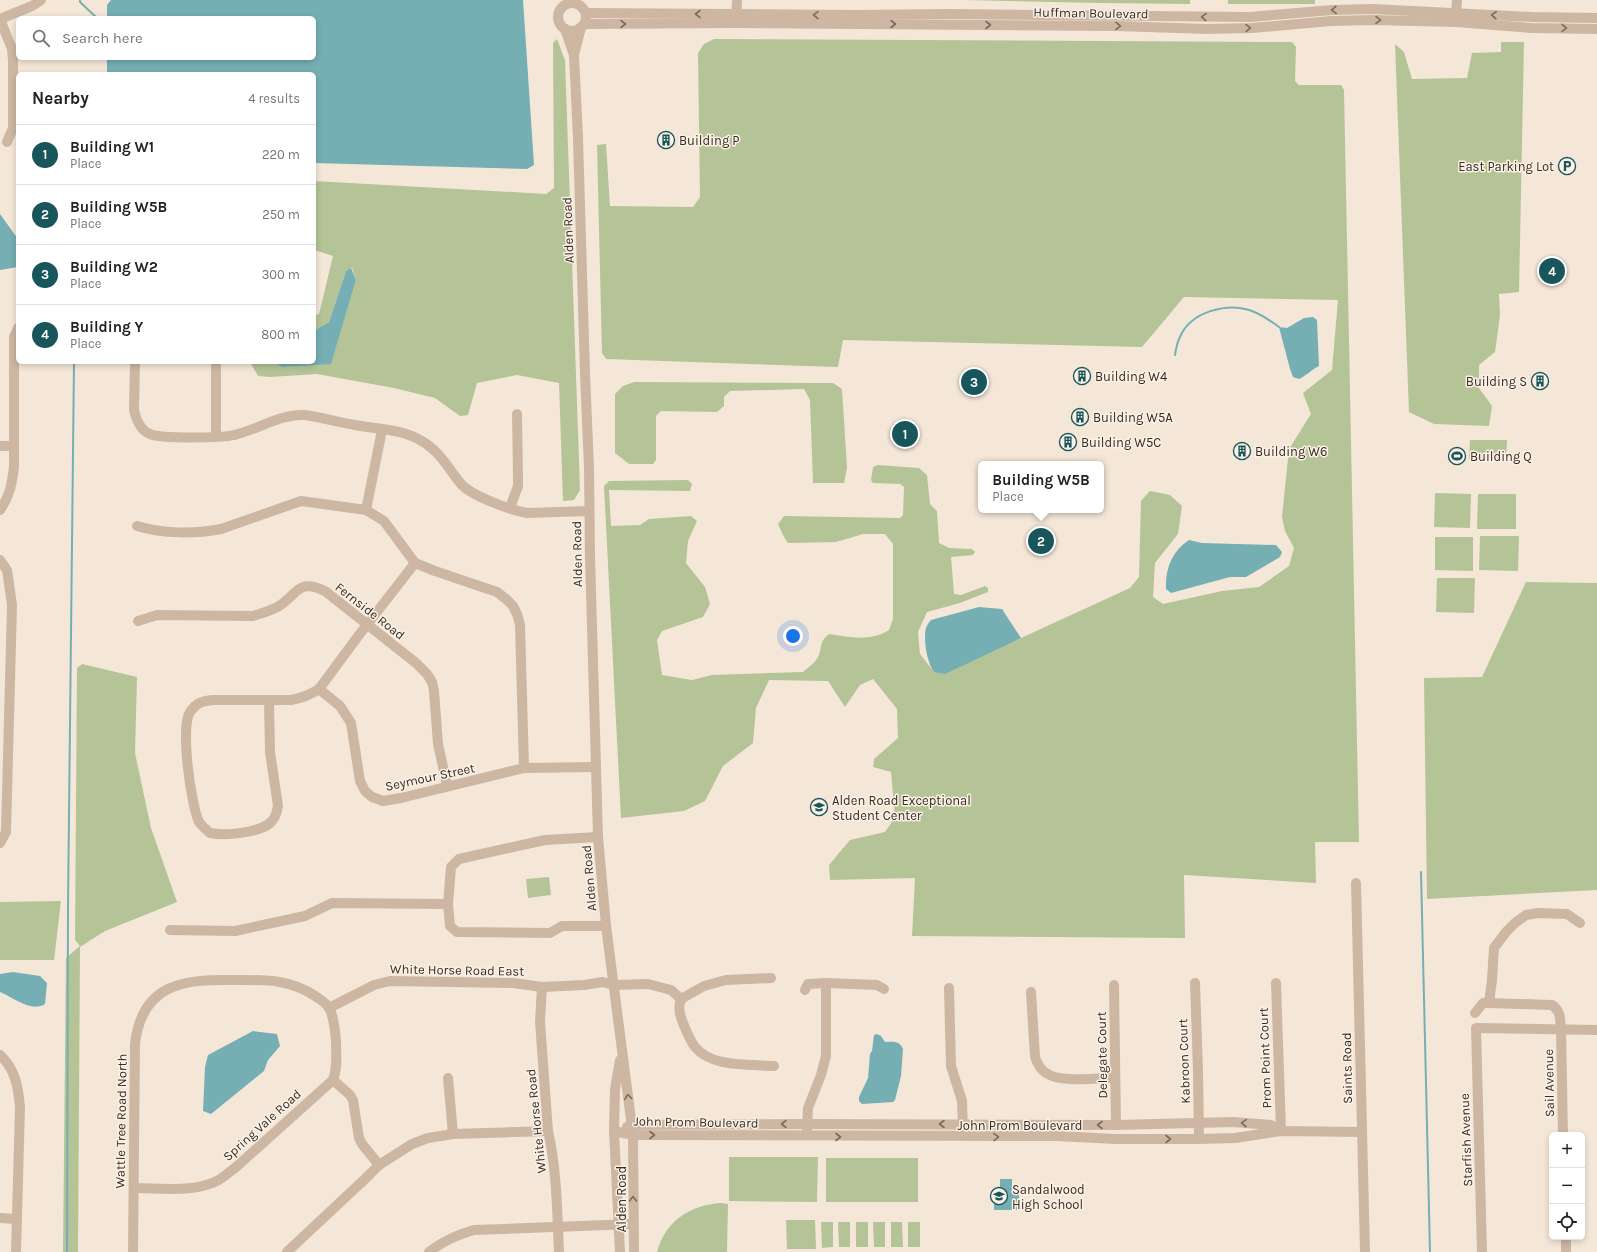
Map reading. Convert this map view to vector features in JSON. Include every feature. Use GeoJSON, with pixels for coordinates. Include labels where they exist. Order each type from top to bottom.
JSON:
{"type":"FeatureCollection","features":[{"type":"Feature","properties":{"kind":"street"},"geometry":{"type":"LineString","coordinates":[[7,142],[13,128],[13,60],[12,49],[0,19],[32,6],[41,0]]}},
{"type":"Feature","properties":{"kind":"street"},"geometry":{"type":"LineString","coordinates":[[736,18],[737,0]]}},
{"type":"Feature","properties":{"kind":"street"},"geometry":{"type":"LineString","coordinates":[[1456,17],[1457,0]]}},
{"type":"Feature","properties":{"kind":"street"},"geometry":{"type":"LineString","coordinates":[[577,2],[583,7],[586,13],[582,26],[574,31],[565,29],[559,21],[558,16],[563,3],[567,4],[577,2]]}},
{"type":"Feature","properties":{"kind":"street","name":"Huffman Boulevard"},"geometry":{"type":"LineString","coordinates":[[586,13],[1207,29],[1252,28],[1331,21],[1456,17],[1597,18]]}},
{"type":"Feature","properties":{"kind":"street","name":"Huffman Boulevard"},"geometry":{"type":"LineString","coordinates":[[1456,17],[1531,28],[1597,29]]}},
{"type":"Feature","properties":{"kind":"street","name":"Huffman Boulevard"},"geometry":{"type":"LineString","coordinates":[[582,26],[736,18]]}},
{"type":"Feature","properties":{"kind":"street","name":"Alden Road"},"geometry":{"type":"LineString","coordinates":[[574,55],[582,26]]}},
{"type":"Feature","properties":{"kind":"street","name":"Alden Road"},"geometry":{"type":"LineString","coordinates":[[565,29],[574,55],[589,467],[595,767],[598,837],[606,926],[633,1130],[634,1252]]}},
{"type":"Feature","properties":{"kind":"street"},"geometry":{"type":"LineString","coordinates":[[0,510],[8,498],[14,467],[14,337],[16,332]]}},
{"type":"Feature","properties":{"kind":"street"},"geometry":{"type":"LineString","coordinates":[[135,364],[134,410],[138,423],[147,432],[157,437],[233,435],[289,417],[298,415],[306,416],[398,432],[420,440],[438,454],[466,488],[484,499],[518,512],[589,511]]}},
{"type":"Feature","properties":{"kind":"street"},"geometry":{"type":"LineString","coordinates":[[216,364],[216,436]]}},
{"type":"Feature","properties":{"kind":"street"},"geometry":{"type":"LineString","coordinates":[[510,508],[518,486],[517,414]]}},
{"type":"Feature","properties":{"kind":"street"},"geometry":{"type":"LineString","coordinates":[[366,510],[382,430]]}},
{"type":"Feature","properties":{"kind":"street"},"geometry":{"type":"LineString","coordinates":[[0,446],[13,446]]}},
{"type":"Feature","properties":{"kind":"street"},"geometry":{"type":"LineString","coordinates":[[137,526],[151,530],[210,531],[221,529],[301,501],[366,510],[384,521],[415,563],[497,592],[513,606],[520,625],[524,768]]}},
{"type":"Feature","properties":{"kind":"street"},"geometry":{"type":"LineString","coordinates":[[0,560],[7,570],[12,605],[6,832],[0,843]]}},
{"type":"Feature","properties":{"kind":"street"},"geometry":{"type":"LineString","coordinates":[[269,701],[270,752],[278,806],[276,814],[271,822],[259,828],[220,835],[210,833],[200,822],[195,811],[190,784],[186,732],[189,712],[196,704],[207,700],[291,700],[303,698],[319,689],[415,563]]}},
{"type":"Feature","properties":{"kind":"street","name":"Fernside Road"},"geometry":{"type":"LineString","coordinates":[[138,621],[157,614],[253,616],[268,612],[280,606],[297,589],[308,586],[316,587],[325,591],[416,663],[432,682],[438,744],[447,786]]}},
{"type":"Feature","properties":{"kind":"street","name":"Seymour Street"},"geometry":{"type":"LineString","coordinates":[[319,689],[340,706],[351,723],[360,781],[365,791],[372,797],[383,801],[471,782],[524,768],[595,767]]}},
{"type":"Feature","properties":{"kind":"street"},"geometry":{"type":"LineString","coordinates":[[598,837],[545,840],[459,859],[451,867],[448,904],[450,926],[457,932],[550,933],[562,926],[606,926]]}},
{"type":"Feature","properties":{"kind":"street","name":"Saints Road"},"geometry":{"type":"LineString","coordinates":[[1356,883],[1365,1252]]}},
{"type":"Feature","properties":{"kind":"street"},"geometry":{"type":"LineString","coordinates":[[170,930],[235,931],[305,916],[332,903],[448,904]]}},
{"type":"Feature","properties":{"kind":"street"},"geometry":{"type":"LineString","coordinates":[[1475,1013],[1483,1003],[1489,1003],[1494,948],[1515,923],[1526,915],[1538,913],[1567,914],[1580,924]]}},
{"type":"Feature","properties":{"kind":"street"},"geometry":{"type":"LineString","coordinates":[[771,978],[726,980],[704,986],[681,999],[679,1012],[690,1038],[701,1053],[717,1061],[774,1066]]}},
{"type":"Feature","properties":{"kind":"street","name":"Wattle Tree Road North"},"geometry":{"type":"LineString","coordinates":[[133,1252],[136,1033],[144,1012],[150,1002],[168,989],[189,982],[218,980],[266,980],[294,985],[311,993],[329,1008]]}},
{"type":"Feature","properties":{"kind":"street","name":"White Horse Road East"},"geometry":{"type":"LineString","coordinates":[[329,1008],[374,985],[390,981],[513,983],[542,986],[584,985],[604,982],[614,985],[648,984],[671,990],[681,999]]}},
{"type":"Feature","properties":{"kind":"street"},"geometry":{"type":"LineString","coordinates":[[807,1136],[810,1102],[821,1075],[826,1056],[826,983]]}},
{"type":"Feature","properties":{"kind":"street"},"geometry":{"type":"LineString","coordinates":[[805,990],[808,984],[826,983],[877,985],[884,989]]}},
{"type":"Feature","properties":{"kind":"street","name":"Kabroon Court"},"geometry":{"type":"LineString","coordinates":[[1195,983],[1199,1139]]}},
{"type":"Feature","properties":{"kind":"street","name":"Prom Point Court"},"geometry":{"type":"LineString","coordinates":[[1276,983],[1281,1131]]}},
{"type":"Feature","properties":{"kind":"street","name":"Delegate Court"},"geometry":{"type":"LineString","coordinates":[[1114,985],[1116,1125]]}},
{"type":"Feature","properties":{"kind":"street","name":"White Horse Road"},"geometry":{"type":"LineString","coordinates":[[542,986],[540,1022],[559,1252]]}},
{"type":"Feature","properties":{"kind":"street"},"geometry":{"type":"LineString","coordinates":[[949,988],[951,1066],[962,1101],[964,1124],[963,1137]]}},
{"type":"Feature","properties":{"kind":"street"},"geometry":{"type":"LineString","coordinates":[[1031,992],[1035,1057],[1042,1069],[1054,1077],[1115,1078]]}},
{"type":"Feature","properties":{"kind":"street","name":"Sail Avenue"},"geometry":{"type":"LineString","coordinates":[[1489,1003],[1552,1005],[1557,1008],[1560,1014],[1561,1029],[1563,1132]]}},
{"type":"Feature","properties":{"kind":"street"},"geometry":{"type":"LineString","coordinates":[[329,1008],[336,1037],[336,1070],[333,1080],[350,1095],[353,1100],[359,1138],[378,1165]]}},
{"type":"Feature","properties":{"kind":"street","name":"Starfish Avenue"},"geometry":{"type":"LineString","coordinates":[[1482,1252],[1476,1028],[1561,1029]]}},
{"type":"Feature","properties":{"kind":"street"},"geometry":{"type":"LineString","coordinates":[[1561,1029],[1597,1030]]}},
{"type":"Feature","properties":{"kind":"street","name":"Alden Road"},"geometry":{"type":"LineString","coordinates":[[620,1252],[614,1131],[615,1089],[622,1050]]}},
{"type":"Feature","properties":{"kind":"street"},"geometry":{"type":"LineString","coordinates":[[2,1057],[12,1070],[18,1086],[20,1107],[16,1252]]}},
{"type":"Feature","properties":{"kind":"street"},"geometry":{"type":"LineString","coordinates":[[448,1078],[453,1134]]}},
{"type":"Feature","properties":{"kind":"street","name":"Spring Vale Road"},"geometry":{"type":"LineString","coordinates":[[134,1188],[199,1187],[218,1180],[235,1168],[333,1080]]}},
{"type":"Feature","properties":{"kind":"street","name":"John Prom Boulevard"},"geometry":{"type":"LineString","coordinates":[[614,1131],[807,1124],[1116,1125],[1232,1122],[1271,1125],[1281,1131]]}},
{"type":"Feature","properties":{"kind":"street"},"geometry":{"type":"LineString","coordinates":[[1141,1139],[1143,1130],[1150,1124]]}},
{"type":"Feature","properties":{"kind":"street","name":"John Prom Boulevard"},"geometry":{"type":"LineString","coordinates":[[633,1130],[807,1136],[1056,1136],[1141,1139],[1235,1138],[1281,1131],[1362,1132]]}},
{"type":"Feature","properties":{"kind":"street"},"geometry":{"type":"LineString","coordinates":[[287,1252],[378,1165],[412,1144],[428,1138],[453,1134],[548,1131]]}},
{"type":"Feature","properties":{"kind":"street"},"geometry":{"type":"LineString","coordinates":[[0,1218],[16,1219]]}},
{"type":"Feature","properties":{"kind":"street"},"geometry":{"type":"LineString","coordinates":[[429,1252],[443,1242],[457,1235],[474,1230],[633,1224]]}},
{"type":"Feature","properties":{"kind":"street"},"geometry":{"type":"LineString","coordinates":[[1566,1240],[1566,1252]]}},
{"type":"Feature","properties":{"kind":"green space"},"geometry":{"type":"Polygon","coordinates":[[[964,0],[1190,0],[1190,4],[1102,3],[964,0]]]}},
{"type":"Feature","properties":{"kind":"green space"},"geometry":{"type":"Polygon","coordinates":[[[1228,0],[1315,0],[1315,4],[1228,4],[1228,0]]]}},
{"type":"Feature","properties":{"kind":"green space"},"geometry":{"type":"Polygon","coordinates":[[[557,39],[565,60],[580,490],[574,500],[563,501],[559,383],[517,375],[477,383],[468,415],[460,416],[435,398],[394,388],[317,374],[270,377],[258,376],[251,364],[275,364],[282,367],[331,363],[356,280],[352,268],[346,271],[329,322],[316,330],[316,315],[319,314],[333,256],[316,251],[316,181],[546,194],[554,188],[553,43],[557,39]]]}},
{"type":"Feature","properties":{"kind":"green space"},"geometry":{"type":"Polygon","coordinates":[[[714,39],[1292,42],[1296,47],[1295,81],[1299,85],[1341,85],[1344,90],[1359,842],[1315,842],[1316,883],[1184,875],[1185,938],[912,936],[915,878],[830,880],[829,865],[850,840],[885,832],[895,817],[891,772],[873,767],[874,759],[898,738],[897,709],[873,679],[860,685],[845,707],[828,681],[769,680],[756,708],[753,743],[723,766],[705,801],[684,811],[621,818],[604,486],[609,481],[688,480],[692,484],[690,491],[609,490],[611,526],[640,525],[649,519],[691,516],[697,521],[688,541],[686,563],[705,587],[710,604],[703,617],[662,631],[657,640],[662,675],[692,680],[712,675],[803,672],[816,660],[823,641],[829,634],[860,638],[875,636],[889,630],[893,619],[893,544],[885,534],[863,534],[836,542],[788,543],[778,524],[784,516],[900,518],[903,515],[904,487],[900,484],[873,483],[871,480],[873,467],[878,465],[919,468],[927,475],[930,504],[937,511],[939,543],[949,548],[972,549],[975,552],[973,555],[951,557],[954,594],[961,595],[985,586],[988,588],[988,592],[960,603],[927,612],[918,632],[920,654],[934,672],[1021,638],[1130,588],[1139,577],[1141,501],[1150,491],[1170,495],[1182,506],[1178,534],[1155,563],[1153,597],[1163,604],[1222,591],[1259,587],[1289,566],[1294,548],[1285,531],[1282,517],[1289,449],[1311,414],[1303,393],[1332,370],[1338,300],[1184,297],[1142,347],[843,340],[838,367],[606,359],[602,353],[597,145],[606,144],[610,206],[693,207],[700,197],[698,53],[704,44],[714,39]]]}},
{"type":"Feature","properties":{"kind":"green space"},"geometry":{"type":"Polygon","coordinates":[[[1501,42],[1524,42],[1519,292],[1499,294],[1500,315],[1495,352],[1479,365],[1479,388],[1492,406],[1489,426],[1434,424],[1409,412],[1395,44],[1404,52],[1412,79],[1467,78],[1472,53],[1501,52],[1501,42]]]}},
{"type":"Feature","properties":{"kind":"green space"},"geometry":{"type":"Polygon","coordinates":[[[634,382],[833,383],[842,389],[847,468],[844,483],[813,483],[810,400],[804,389],[730,391],[724,397],[724,406],[717,412],[661,411],[656,416],[656,460],[653,464],[629,464],[615,453],[615,394],[623,386],[634,382]]]}},
{"type":"Feature","properties":{"kind":"green space"},"geometry":{"type":"Polygon","coordinates":[[[1470,440],[1507,440],[1506,460],[1469,459],[1470,440]]]}},
{"type":"Feature","properties":{"kind":"green space"},"geometry":{"type":"Polygon","coordinates":[[[1435,493],[1471,494],[1470,528],[1434,527],[1435,493]]]}},
{"type":"Feature","properties":{"kind":"green space"},"geometry":{"type":"Polygon","coordinates":[[[1478,494],[1516,494],[1516,529],[1477,529],[1478,494]]]}},
{"type":"Feature","properties":{"kind":"green space"},"geometry":{"type":"Polygon","coordinates":[[[1480,536],[1519,536],[1518,571],[1479,570],[1480,536]]]}},
{"type":"Feature","properties":{"kind":"green space"},"geometry":{"type":"Polygon","coordinates":[[[1435,537],[1473,537],[1473,571],[1435,570],[1435,537]]]}},
{"type":"Feature","properties":{"kind":"green space"},"geometry":{"type":"Polygon","coordinates":[[[1437,578],[1475,578],[1474,613],[1436,612],[1437,578]]]}},
{"type":"Feature","properties":{"kind":"green space"},"geometry":{"type":"Polygon","coordinates":[[[1526,582],[1597,583],[1597,890],[1427,899],[1424,678],[1482,677],[1526,582]]]}},
{"type":"Feature","properties":{"kind":"green space"},"geometry":{"type":"Polygon","coordinates":[[[82,664],[137,677],[135,753],[151,828],[177,902],[105,931],[80,947],[78,1252],[63,1252],[66,958],[80,946],[75,940],[77,668],[82,664]]]}},
{"type":"Feature","properties":{"kind":"green space"},"geometry":{"type":"Polygon","coordinates":[[[549,877],[551,895],[528,898],[526,879],[549,877]]]}},
{"type":"Feature","properties":{"kind":"green space"},"geometry":{"type":"Polygon","coordinates":[[[61,901],[54,960],[0,960],[0,902],[61,901]]]}},
{"type":"Feature","properties":{"kind":"green space"},"geometry":{"type":"Polygon","coordinates":[[[729,1157],[818,1157],[817,1202],[729,1201],[729,1157]]]}},
{"type":"Feature","properties":{"kind":"green space"},"geometry":{"type":"Polygon","coordinates":[[[826,1158],[918,1158],[918,1202],[826,1202],[826,1158]]]}},
{"type":"Feature","properties":{"kind":"green space"},"geometry":{"type":"Polygon","coordinates":[[[721,1203],[728,1204],[727,1252],[657,1252],[666,1232],[680,1217],[699,1207],[721,1203]]]}},
{"type":"Feature","properties":{"kind":"green space"},"geometry":{"type":"Polygon","coordinates":[[[786,1220],[815,1220],[816,1249],[787,1249],[786,1220]]]}},
{"type":"Feature","properties":{"kind":"green space"},"geometry":{"type":"Polygon","coordinates":[[[821,1222],[833,1222],[833,1247],[822,1248],[821,1222]]]}},
{"type":"Feature","properties":{"kind":"green space"},"geometry":{"type":"Polygon","coordinates":[[[838,1222],[850,1222],[850,1247],[839,1247],[838,1222]]]}},
{"type":"Feature","properties":{"kind":"green space"},"geometry":{"type":"Polygon","coordinates":[[[856,1222],[868,1222],[868,1247],[856,1247],[856,1222]]]}},
{"type":"Feature","properties":{"kind":"green space"},"geometry":{"type":"Polygon","coordinates":[[[873,1222],[885,1222],[885,1247],[874,1247],[873,1222]]]}},
{"type":"Feature","properties":{"kind":"green space"},"geometry":{"type":"Polygon","coordinates":[[[891,1222],[902,1222],[903,1247],[891,1247],[891,1222]]]}},
{"type":"Feature","properties":{"kind":"green space"},"geometry":{"type":"Polygon","coordinates":[[[908,1222],[920,1222],[920,1247],[908,1247],[908,1222]]]}},
{"type":"Feature","properties":{"kind":"water"},"geometry":{"type":"Polygon","coordinates":[[[111,0],[523,0],[534,165],[527,169],[316,163],[316,72],[107,72],[107,60],[316,60],[316,16],[107,16],[107,5],[111,0]]]}},
{"type":"Feature","properties":{"kind":"water"},"geometry":{"type":"Polygon","coordinates":[[[0,214],[16,236],[16,267],[0,270],[0,214]]]}},
{"type":"Feature","properties":{"kind":"water"},"geometry":{"type":"Polygon","coordinates":[[[351,268],[356,280],[331,364],[282,367],[275,364],[316,364],[316,330],[329,322],[346,271],[351,268]]]}},
{"type":"Feature","properties":{"kind":"water"},"geometry":{"type":"Polygon","coordinates":[[[1313,317],[1317,320],[1319,366],[1299,379],[1293,377],[1279,327],[1287,328],[1304,318],[1313,317]]]}},
{"type":"Feature","properties":{"kind":"water"},"geometry":{"type":"Polygon","coordinates":[[[1189,540],[1202,543],[1276,545],[1282,552],[1280,557],[1246,577],[1230,577],[1171,593],[1166,589],[1168,568],[1178,549],[1189,540]]]}},
{"type":"Feature","properties":{"kind":"water"},"geometry":{"type":"Polygon","coordinates":[[[979,607],[1002,609],[1021,638],[945,674],[934,672],[929,663],[925,644],[926,628],[931,620],[979,607]]]}},
{"type":"Feature","properties":{"kind":"water"},"geometry":{"type":"Polygon","coordinates":[[[13,972],[40,976],[47,983],[45,1004],[34,1007],[0,992],[0,974],[13,972]]]}},
{"type":"Feature","properties":{"kind":"water"},"geometry":{"type":"Polygon","coordinates":[[[253,1031],[277,1034],[280,1046],[268,1060],[264,1071],[211,1114],[203,1111],[205,1067],[208,1055],[253,1031]]]}},
{"type":"Feature","properties":{"kind":"water"},"geometry":{"type":"Polygon","coordinates":[[[877,1034],[881,1036],[885,1042],[896,1042],[900,1044],[903,1049],[901,1076],[895,1100],[893,1102],[862,1104],[859,1101],[859,1097],[868,1078],[870,1054],[872,1051],[874,1035],[877,1034]]]}},
{"type":"Feature","properties":{"kind":"water"},"geometry":{"type":"Polygon","coordinates":[[[1000,1179],[1012,1179],[1012,1191],[1019,1191],[1019,1210],[994,1210],[994,1192],[1000,1192],[1000,1179]]]}},
{"type":"Feature","properties":{"kind":"waterway"},"geometry":{"type":"LineString","coordinates":[[80,0],[80,2],[95,16]]}},
{"type":"Feature","properties":{"kind":"waterway"},"geometry":{"type":"LineString","coordinates":[[1175,355],[1178,341],[1185,328],[1201,315],[1222,308],[1242,308],[1252,311],[1270,320],[1279,327]]}},
{"type":"Feature","properties":{"kind":"waterway"},"geometry":{"type":"LineString","coordinates":[[67,1252],[68,906],[74,364]]}},
{"type":"Feature","properties":{"kind":"waterway"},"geometry":{"type":"LineString","coordinates":[[1421,872],[1430,1252]]}},
{"type":"Feature","properties":{"kind":"place","name":"Building P"},"geometry":{"type":"Point","coordinates":[666,140]}},
{"type":"Feature","properties":{"kind":"place","name":"East Parking Lot"},"geometry":{"type":"Point","coordinates":[1567,166]}},
{"type":"Feature","properties":{"kind":"place","name":"Building Y"},"geometry":{"type":"Point","coordinates":[1552,271]}},
{"type":"Feature","properties":{"kind":"place","name":"Building W4"},"geometry":{"type":"Point","coordinates":[1082,376]}},
{"type":"Feature","properties":{"kind":"place","name":"Building S"},"geometry":{"type":"Point","coordinates":[1540,381]}},
{"type":"Feature","properties":{"kind":"place","name":"Building W2"},"geometry":{"type":"Point","coordinates":[974,382]}},
{"type":"Feature","properties":{"kind":"place","name":"Building W5A"},"geometry":{"type":"Point","coordinates":[1080,417]}},
{"type":"Feature","properties":{"kind":"place","name":"Building W1"},"geometry":{"type":"Point","coordinates":[905,434]}},
{"type":"Feature","properties":{"kind":"place","name":"Building W5C"},"geometry":{"type":"Point","coordinates":[1068,442]}},
{"type":"Feature","properties":{"kind":"place","name":"Building W6"},"geometry":{"type":"Point","coordinates":[1242,451]}},
{"type":"Feature","properties":{"kind":"place","name":"Building Q"},"geometry":{"type":"Point","coordinates":[1457,456]}},
{"type":"Feature","properties":{"kind":"place","name":"Building W5B"},"geometry":{"type":"Point","coordinates":[1041,541]}},
{"type":"Feature","properties":{"kind":"place","name":"Alden Road Exceptional Student Center"},"geometry":{"type":"Point","coordinates":[819,807]}},
{"type":"Feature","properties":{"kind":"place","name":"Sandalwood High School"},"geometry":{"type":"Point","coordinates":[999,1196]}}]}
